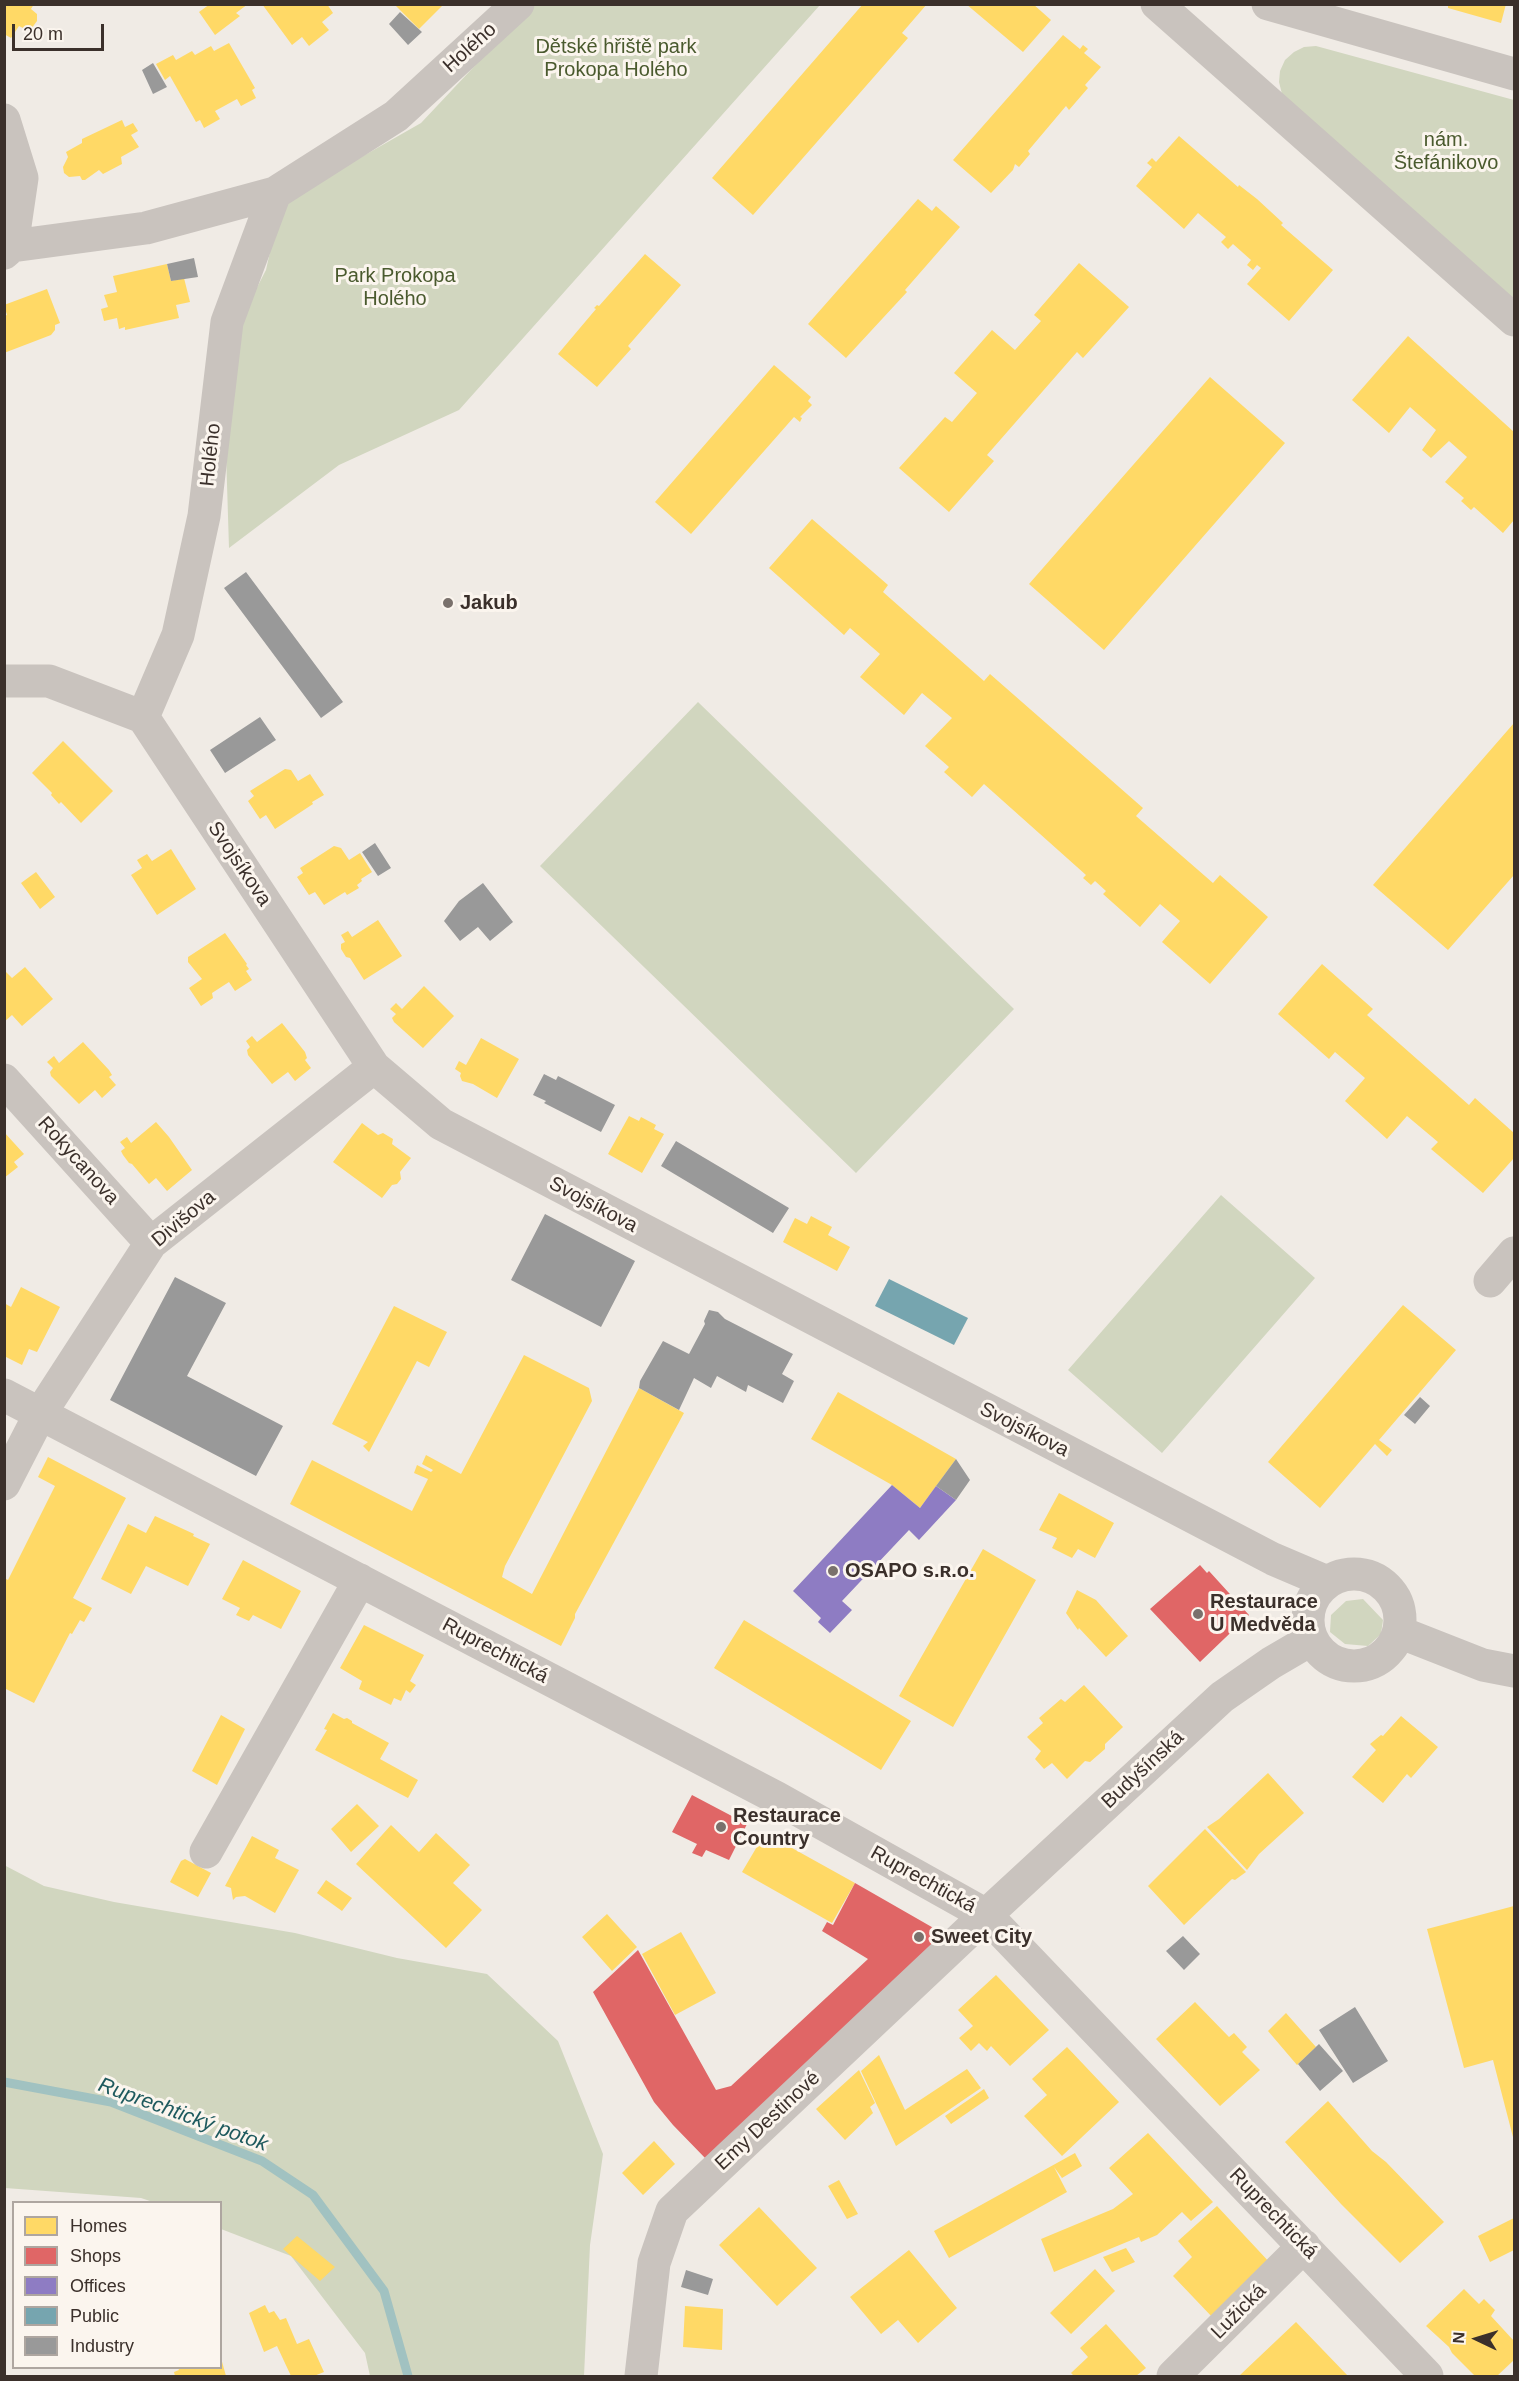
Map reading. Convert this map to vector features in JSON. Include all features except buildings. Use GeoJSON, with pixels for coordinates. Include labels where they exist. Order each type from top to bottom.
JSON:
{"type":"FeatureCollection","features":[{"type":"Feature","properties":{"kind":"street","name":"Holého"},"geometry":{"type":"LineString","coordinates":[[8,249],[146,228],[275,194],[396,116],[518,4]]}},
{"type":"Feature","properties":{"kind":"street"},"geometry":{"type":"LineString","coordinates":[[1157,4],[1515,320]]}},
{"type":"Feature","properties":{"kind":"street"},"geometry":{"type":"LineString","coordinates":[[1271,5],[1515,74]]}},
{"type":"Feature","properties":{"kind":"street"},"geometry":{"type":"LineString","coordinates":[[4,120],[22,178],[8,249]]}},
{"type":"Feature","properties":{"kind":"street","name":"Holého"},"geometry":{"type":"LineString","coordinates":[[143,717],[178,635],[204,516],[227,322],[275,194]]}},
{"type":"Feature","properties":{"kind":"street"},"geometry":{"type":"LineString","coordinates":[[4,681],[49,681],[143,717]]}},
{"type":"Feature","properties":{"kind":"street","name":"Svojsíkova"},"geometry":{"type":"LineString","coordinates":[[143,717],[374,1067],[441,1124],[1273,1559],[1327,1582]]}},
{"type":"Feature","properties":{"kind":"street","name":"Divišova"},"geometry":{"type":"LineString","coordinates":[[40,1414],[151,1243],[374,1067]]}},
{"type":"Feature","properties":{"kind":"street","name":"Rokycanova"},"geometry":{"type":"LineString","coordinates":[[4,1080],[151,1243]]}},
{"type":"Feature","properties":{"kind":"street"},"geometry":{"type":"LineString","coordinates":[[1490,1281],[1515,1253]]}},
{"type":"Feature","properties":{"kind":"street","name":"Ruprechtická"},"geometry":{"type":"LineString","coordinates":[[4,1395],[777,1798],[986,1915],[1427,2376]]}},
{"type":"Feature","properties":{"kind":"street"},"geometry":{"type":"LineString","coordinates":[[4,1484],[40,1414]]}},
{"type":"Feature","properties":{"kind":"street"},"geometry":{"type":"LineString","coordinates":[[1354,1574],[1368,1576],[1381,1583],[1398,1605],[1399,1632],[1392,1646],[1370,1664],[1355,1666],[1340,1664],[1327,1657],[1312,1639],[1308,1620],[1310,1605],[1327,1582],[1340,1576],[1354,1574]]}},
{"type":"Feature","properties":{"kind":"street"},"geometry":{"type":"LineString","coordinates":[[206,1852],[360,1580]]}},
{"type":"Feature","properties":{"kind":"street"},"geometry":{"type":"LineString","coordinates":[[1399,1632],[1483,1665],[1515,1671]]}},
{"type":"Feature","properties":{"kind":"street","name":"Budyšínská"},"geometry":{"type":"LineString","coordinates":[[986,1915],[1222,1697],[1271,1663],[1312,1639]]}},
{"type":"Feature","properties":{"kind":"street","name":"Emy Destinové"},"geometry":{"type":"LineString","coordinates":[[641,2376],[654,2263],[672,2211],[986,1915]]}},
{"type":"Feature","properties":{"kind":"street","name":"Lužická"},"geometry":{"type":"LineString","coordinates":[[1173,2376],[1304,2246]]}},
{"type":"Feature","properties":{"kind":"green space","name":"Park Prokopa Holého"},"geometry":{"type":"Polygon","coordinates":[[[532,5],[820,5],[459,410],[339,465],[229,548],[226,452],[232,336],[266,270],[279,211],[300,192],[421,123],[532,5]]]}},
{"type":"Feature","properties":{"kind":"green space","name":"nám. Štefánikovo"},"geometry":{"type":"Polygon","coordinates":[[[1316,46],[1514,100],[1514,301],[1282,94],[1279,82],[1280,71],[1285,60],[1304,47],[1316,46]]]}},
{"type":"Feature","properties":{"kind":"green space"},"geometry":{"type":"Polygon","coordinates":[[[698,702],[1014,1009],[856,1173],[540,866],[698,702]]]}},
{"type":"Feature","properties":{"kind":"green space"},"geometry":{"type":"Polygon","coordinates":[[[1221,1195],[1315,1278],[1162,1453],[1068,1370],[1221,1195]]]}},
{"type":"Feature","properties":{"kind":"green space"},"geometry":{"type":"Polygon","coordinates":[[[1363,1599],[1383,1620],[1381,1634],[1368,1646],[1345,1644],[1330,1632],[1331,1615],[1346,1601],[1363,1599]]]}},
{"type":"Feature","properties":{"kind":"green space"},"geometry":{"type":"Polygon","coordinates":[[[4,1865],[44,1886],[114,1902],[295,1933],[397,1958],[487,1974],[558,2041],[603,2154],[590,2245],[584,2376],[370,2376],[365,2353],[291,2256],[222,2229],[222,2201],[150,2201],[141,2198],[5,2188],[4,1865]]]}},
{"type":"Feature","properties":{"kind":"waterway","name":"Ruprechtický potok"},"geometry":{"type":"LineString","coordinates":[[4,2082],[111,2102],[262,2161],[313,2195],[384,2291],[408,2376]]}},
{"type":"Feature","properties":{"kind":"place","name":"Jakub"},"geometry":{"type":"Point","coordinates":[448,603]}},
{"type":"Feature","properties":{"kind":"place","name":"OSAPO s.ʀ.ᴏ."},"geometry":{"type":"Point","coordinates":[833,1571]}},
{"type":"Feature","properties":{"kind":"place","name":"Restaurace U Medvěda"},"geometry":{"type":"Point","coordinates":[1198,1614]}},
{"type":"Feature","properties":{"kind":"place","name":"Restaurace Country"},"geometry":{"type":"Point","coordinates":[721,1827]}},
{"type":"Feature","properties":{"kind":"place","name":"Sweet City"},"geometry":{"type":"Point","coordinates":[919,1937]}},
{"type":"Feature","properties":{"kind":"park label","name":"Dětské hřiště park Prokopa Holého"},"geometry":{"type":"Point","coordinates":[616,58]}}]}
